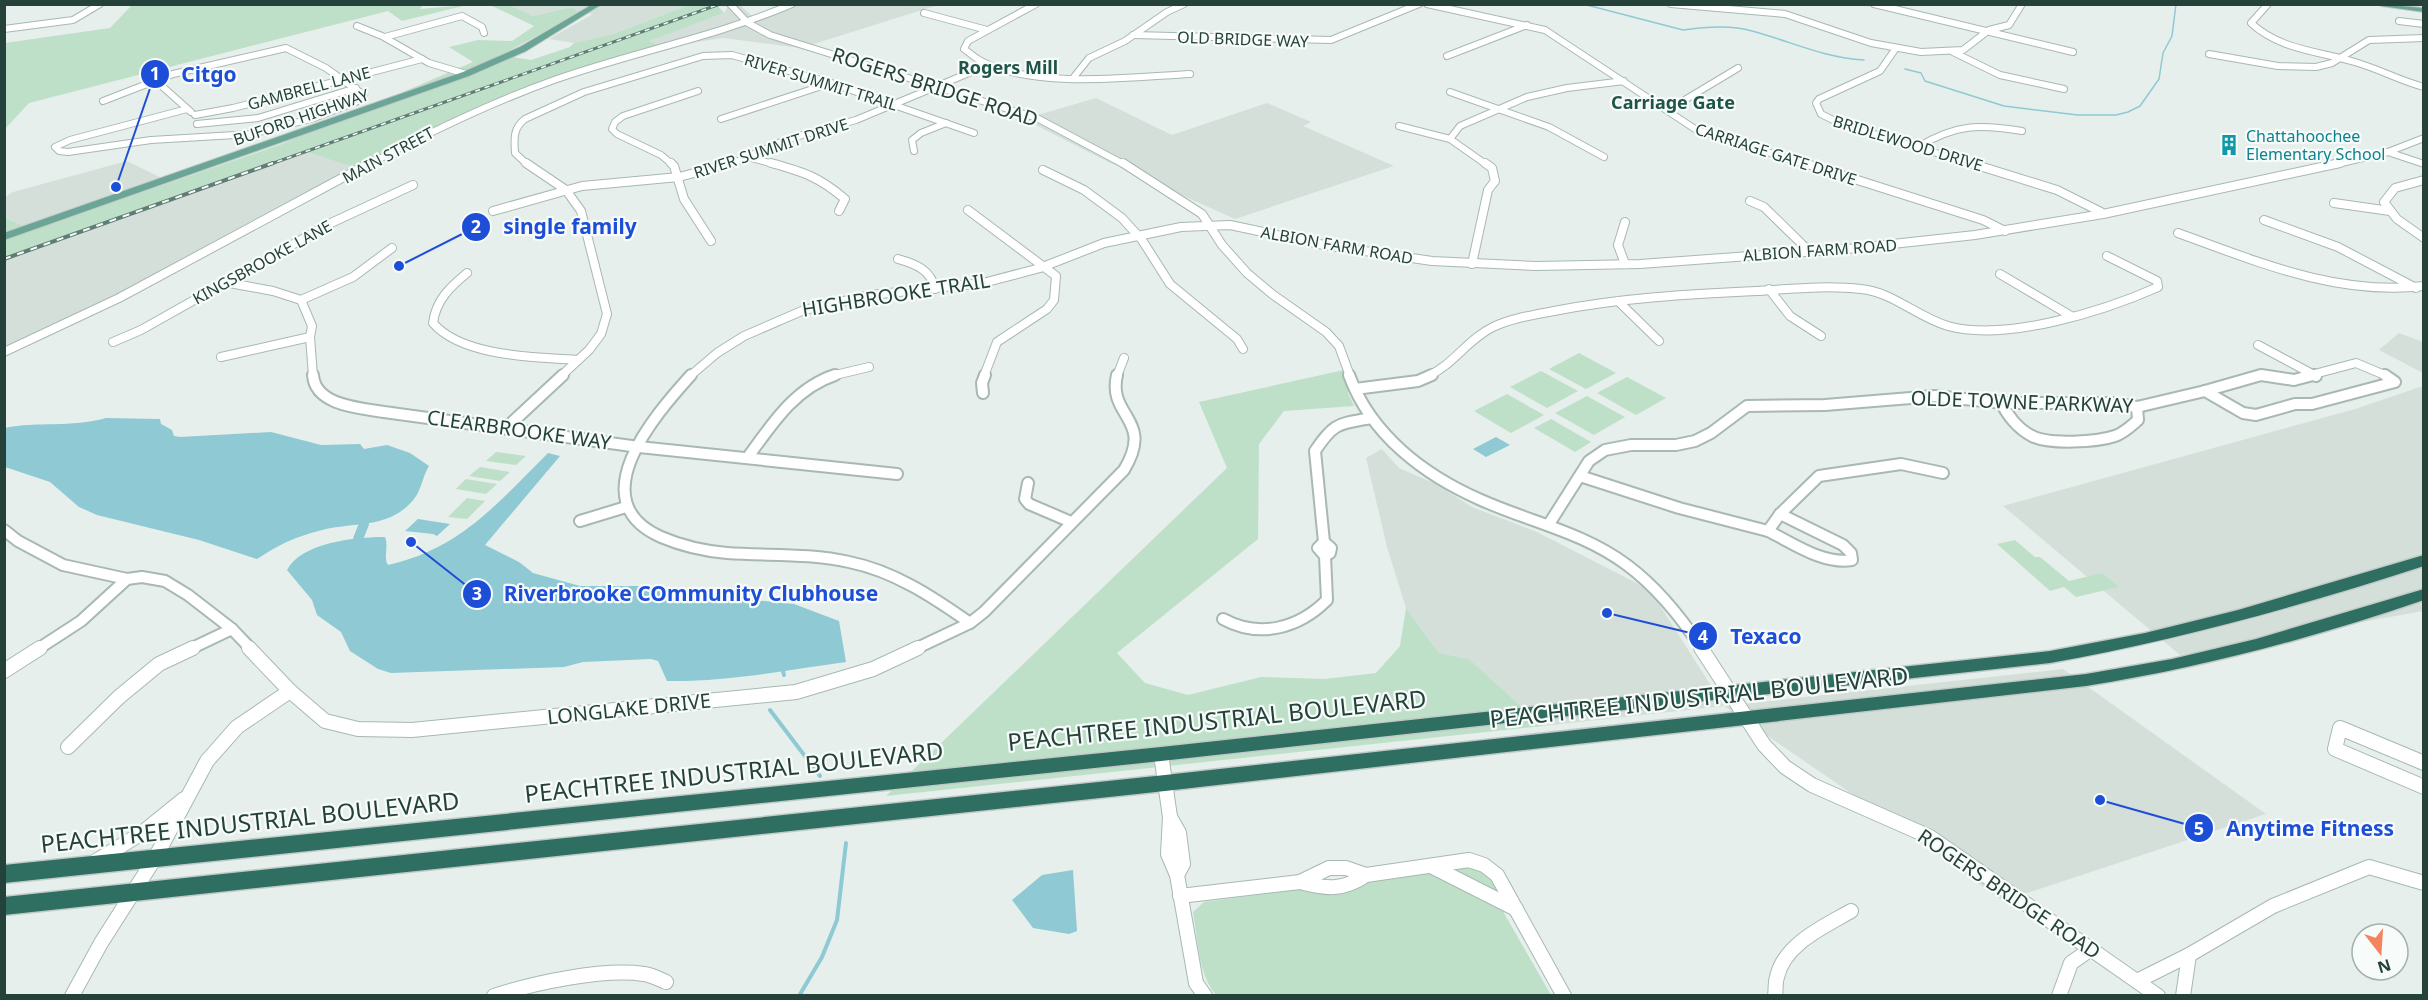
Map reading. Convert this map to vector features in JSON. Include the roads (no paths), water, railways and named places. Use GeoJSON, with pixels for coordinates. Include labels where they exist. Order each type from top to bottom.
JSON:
{"type":"FeatureCollection","features":[{"type":"Feature","properties":{"kind":"highway","name":"PEACHTREE INDUSTRIAL BOULEVARD"},"geometry":{"type":"LineString","coordinates":[[4,874],[1161,754],[2050,657],[2130,644],[2252,613],[2424,560]]}},
{"type":"Feature","properties":{"kind":"highway","name":"PEACHTREE INDUSTRIAL BOULEVARD"},"geometry":{"type":"LineString","coordinates":[[4,906],[1166,783],[1985,693],[2129,674],[2229,653],[2289,637],[2424,594]]}},
{"type":"Feature","properties":{"kind":"main road","name":"BUFORD HIGHWAY"},"geometry":{"type":"LineString","coordinates":[[4,237],[466,74],[547,36],[599,4]]}},
{"type":"Feature","properties":{"kind":"main road"},"geometry":{"type":"LineString","coordinates":[[2381,4],[2424,10]]}},
{"type":"Feature","properties":{"kind":"street"},"geometry":{"type":"LineString","coordinates":[[4,29],[73,20],[100,4]]}},
{"type":"Feature","properties":{"kind":"street","name":"ROGERS BRIDGE ROAD"},"geometry":{"type":"LineString","coordinates":[[730,4],[748,23],[781,38],[997,104],[1056,127],[1194,207],[1210,224],[1222,245],[1247,273],[1272,294],[1326,332],[1339,346],[1367,419],[1413,461],[1444,483],[1482,501],[1573,534],[1626,564],[1663,596],[1684,621],[1764,745],[1785,767],[1812,785],[1930,837],[2158,996]]}},
{"type":"Feature","properties":{"kind":"street","name":"MAIN STREET"},"geometry":{"type":"LineString","coordinates":[[4,352],[119,298],[414,140],[487,107],[555,80],[748,23],[792,4]]}},
{"type":"Feature","properties":{"kind":"street"},"geometry":{"type":"LineString","coordinates":[[1036,4],[968,41],[964,49],[971,56],[988,65],[1031,76],[1190,74]]}},
{"type":"Feature","properties":{"kind":"street"},"geometry":{"type":"LineString","coordinates":[[1074,77],[1079,65],[1097,52],[1127,41],[1158,17],[1184,4]]}},
{"type":"Feature","properties":{"kind":"street","name":"OLD BRIDGE WAY"},"geometry":{"type":"LineString","coordinates":[[1133,35],[1331,40],[1419,4]]}},
{"type":"Feature","properties":{"kind":"street","name":"CARRIAGE GATE DRIVE"},"geometry":{"type":"LineString","coordinates":[[1427,4],[1527,25],[1554,34],[1695,129],[1983,220],[2005,231]]}},
{"type":"Feature","properties":{"kind":"street"},"geometry":{"type":"LineString","coordinates":[[1671,4],[1788,15],[1861,39],[1896,48],[1931,52],[1953,52],[1974,46],[1986,32],[2009,25],[2022,4]]}},
{"type":"Feature","properties":{"kind":"street"},"geometry":{"type":"LineString","coordinates":[[1874,4],[2073,52]]}},
{"type":"Feature","properties":{"kind":"street"},"geometry":{"type":"LineString","coordinates":[[2268,4],[2254,16],[2251,23],[2257,30],[2280,42],[2373,68],[2408,84],[2424,87]]}},
{"type":"Feature","properties":{"kind":"street"},"geometry":{"type":"LineString","coordinates":[[924,13],[987,30]]}},
{"type":"Feature","properties":{"kind":"street"},"geometry":{"type":"LineString","coordinates":[[385,37],[462,16],[482,27],[484,33]]}},
{"type":"Feature","properties":{"kind":"street"},"geometry":{"type":"LineString","coordinates":[[2400,21],[2424,24]]}},
{"type":"Feature","properties":{"kind":"street"},"geometry":{"type":"LineString","coordinates":[[1447,56],[1527,25]]}},
{"type":"Feature","properties":{"kind":"street"},"geometry":{"type":"LineString","coordinates":[[357,26],[385,37],[422,59],[466,74]]}},
{"type":"Feature","properties":{"kind":"street"},"geometry":{"type":"LineString","coordinates":[[2209,54],[2288,67],[2316,67],[2332,63],[2369,40],[2424,38]]}},
{"type":"Feature","properties":{"kind":"street"},"geometry":{"type":"LineString","coordinates":[[103,101],[155,80],[266,51],[286,48],[364,93],[362,99],[314,118],[252,134],[151,140],[63,152],[55,147],[63,142],[187,109]]}},
{"type":"Feature","properties":{"kind":"street","name":"BRIDLEWOOD DRIVE"},"geometry":{"type":"LineString","coordinates":[[1896,48],[1880,71],[1819,99],[1816,104],[1821,114],[1831,120],[2057,190],[2101,212]]}},
{"type":"Feature","properties":{"kind":"street"},"geometry":{"type":"LineString","coordinates":[[1953,52],[2000,75],[2064,89]]}},
{"type":"Feature","properties":{"kind":"street","name":"RIVER SUMMIT TRAIL"},"geometry":{"type":"LineString","coordinates":[[506,428],[578,360],[601,334],[607,314],[581,211],[566,190],[532,169],[515,153],[514,137],[517,125],[525,119],[584,92],[695,58],[732,55],[831,83],[974,133]]}},
{"type":"Feature","properties":{"kind":"street","name":"GAMBRELL LANE"},"geometry":{"type":"LineString","coordinates":[[195,116],[422,59]]}},
{"type":"Feature","properties":{"kind":"street","name":"RIVER SUMMIT DRIVE"},"geometry":{"type":"LineString","coordinates":[[493,211],[582,186],[679,177],[726,166],[788,139],[856,120],[988,65]]}},
{"type":"Feature","properties":{"kind":"street"},"geometry":{"type":"LineString","coordinates":[[2288,67],[2289,72],[2294,75]]}},
{"type":"Feature","properties":{"kind":"street"},"geometry":{"type":"LineString","coordinates":[[1660,106],[1678,104],[1738,68]]}},
{"type":"Feature","properties":{"kind":"street"},"geometry":{"type":"LineString","coordinates":[[155,80],[199,119],[187,138]]}},
{"type":"Feature","properties":{"kind":"street"},"geometry":{"type":"LineString","coordinates":[[1450,139],[1460,126],[1527,97],[1624,81]]}},
{"type":"Feature","properties":{"kind":"street"},"geometry":{"type":"LineString","coordinates":[[721,119],[831,83]]}},
{"type":"Feature","properties":{"kind":"street"},"geometry":{"type":"LineString","coordinates":[[197,124],[258,118],[356,88]]}},
{"type":"Feature","properties":{"kind":"street"},"geometry":{"type":"LineString","coordinates":[[698,91],[622,116],[612,125],[612,129],[668,160],[674,166],[684,199],[711,241]]}},
{"type":"Feature","properties":{"kind":"street"},"geometry":{"type":"LineString","coordinates":[[1450,92],[1578,139],[1604,157]]}},
{"type":"Feature","properties":{"kind":"street"},"geometry":{"type":"LineString","coordinates":[[314,118],[325,125]]}},
{"type":"Feature","properties":{"kind":"street"},"geometry":{"type":"LineString","coordinates":[[914,151],[912,140],[921,133],[946,123]]}},
{"type":"Feature","properties":{"kind":"street"},"geometry":{"type":"LineString","coordinates":[[1918,147],[1940,133],[1964,126],[1986,125],[2022,131]]}},
{"type":"Feature","properties":{"kind":"street"},"geometry":{"type":"LineString","coordinates":[[1399,126],[1450,139],[1492,168],[1495,181],[1488,190],[1472,264]]}},
{"type":"Feature","properties":{"kind":"street"},"geometry":{"type":"LineString","coordinates":[[86,136],[84,144],[87,149]]}},
{"type":"Feature","properties":{"kind":"street","name":"ALBION FARM ROAD"},"geometry":{"type":"LineString","coordinates":[[1210,224],[1222,224],[1354,251],[1472,264],[1568,267],[1809,251],[1945,240],[2005,231],[2388,152],[2424,138]]}},
{"type":"Feature","properties":{"kind":"street"},"geometry":{"type":"LineString","coordinates":[[2388,152],[2424,164]]}},
{"type":"Feature","properties":{"kind":"street"},"geometry":{"type":"LineString","coordinates":[[748,157],[800,171],[824,181],[845,199],[839,211]]}},
{"type":"Feature","properties":{"kind":"street"},"geometry":{"type":"LineString","coordinates":[[1043,170],[1095,197],[1109,207],[1138,235],[1170,284],[1237,339],[1243,349]]}},
{"type":"Feature","properties":{"kind":"street"},"geometry":{"type":"LineString","coordinates":[[2424,180],[2398,186],[2388,192],[2384,202],[2411,231],[2424,238]]}},
{"type":"Feature","properties":{"kind":"street","name":"KINGSBROOKE LANE"},"geometry":{"type":"LineString","coordinates":[[113,342],[141,330],[331,223],[412,185]]}},
{"type":"Feature","properties":{"kind":"street"},"geometry":{"type":"LineString","coordinates":[[1750,201],[1764,207],[1809,251]]}},
{"type":"Feature","properties":{"kind":"street"},"geometry":{"type":"LineString","coordinates":[[2334,203],[2390,211]]}},
{"type":"Feature","properties":{"kind":"street"},"geometry":{"type":"LineString","coordinates":[[968,210],[1056,276],[1054,300],[1047,309],[997,342],[982,383],[983,393]]}},
{"type":"Feature","properties":{"kind":"street"},"geometry":{"type":"LineString","coordinates":[[2264,220],[2338,247],[2420,287]]}},
{"type":"Feature","properties":{"kind":"street"},"geometry":{"type":"LineString","coordinates":[[1625,222],[1618,245],[1625,264]]}},
{"type":"Feature","properties":{"kind":"street","name":"HIGHBROOKE TRAIL"},"geometry":{"type":"LineString","coordinates":[[626,507],[623,478],[632,457],[658,414],[696,368],[747,332],[794,312],[837,301],[978,284],[1044,267],[1088,249],[1138,235],[1210,224]]}},
{"type":"Feature","properties":{"kind":"street"},"geometry":{"type":"LineString","coordinates":[[2178,233],[2300,276],[2365,287],[2406,290],[2420,287]]}},
{"type":"Feature","properties":{"kind":"street"},"geometry":{"type":"LineString","coordinates":[[224,282],[264,289],[301,300],[353,277],[392,248]]}},
{"type":"Feature","properties":{"kind":"street"},"geometry":{"type":"LineString","coordinates":[[1355,390],[1418,381],[1438,372],[1475,338],[1493,327],[1521,317],[1550,310],[1618,301],[1833,286],[1863,289],[1885,295],[1930,319],[1970,331],[1990,332],[2017,329],[2120,304],[2158,287],[2157,281],[2106,256]]}},
{"type":"Feature","properties":{"kind":"street"},"geometry":{"type":"LineString","coordinates":[[898,259],[916,263],[926,270],[935,289]]}},
{"type":"Feature","properties":{"kind":"street"},"geometry":{"type":"LineString","coordinates":[[467,273],[446,291],[433,311],[433,323],[441,333],[451,339],[480,347],[578,360]]}},
{"type":"Feature","properties":{"kind":"street"},"geometry":{"type":"LineString","coordinates":[[2000,274],[2071,316]]}},
{"type":"Feature","properties":{"kind":"street"},"geometry":{"type":"LineString","coordinates":[[1769,289],[1790,316],[1821,336]]}},
{"type":"Feature","properties":{"kind":"street","name":"CLEARBROOKE WAY"},"geometry":{"type":"LineString","coordinates":[[301,300],[312,326],[310,337],[313,380],[322,395],[346,405],[639,447],[897,474]]}},
{"type":"Feature","properties":{"kind":"street"},"geometry":{"type":"LineString","coordinates":[[1618,301],[1659,341]]}},
{"type":"Feature","properties":{"kind":"street"},"geometry":{"type":"LineString","coordinates":[[221,357],[310,337]]}},
{"type":"Feature","properties":{"kind":"street"},"geometry":{"type":"LineString","coordinates":[[2258,345],[2316,376]]}},
{"type":"Feature","properties":{"kind":"street","name":"LONGLAKE DRIVE"},"geometry":{"type":"LineString","coordinates":[[4,530],[18,541],[63,565],[127,579],[142,577],[165,581],[188,595],[232,629],[290,691],[325,722],[358,729],[412,730],[796,692],[873,669],[970,623],[984,612],[1120,474],[1135,448],[1136,441],[1134,431],[1115,390],[1118,370],[1124,358]]}},
{"type":"Feature","properties":{"kind":"street","name":"OLDE TOWNE PARKWAY"},"geometry":{"type":"LineString","coordinates":[[1550,524],[1589,461],[1605,450],[1631,445],[1676,445],[1695,441],[1711,433],[1747,406],[1808,406],[1935,396],[2001,402],[2112,403],[2137,407],[2204,390],[2253,379],[2261,375],[2294,380],[2316,376],[2356,363],[2395,382],[2312,404],[2295,404],[2256,415],[2243,413],[2204,390]]}},
{"type":"Feature","properties":{"kind":"street"},"geometry":{"type":"LineString","coordinates":[[748,457],[797,394],[825,377],[852,369],[869,367]]}},
{"type":"Feature","properties":{"kind":"street"},"geometry":{"type":"LineString","coordinates":[[2001,402],[2010,417],[2033,436],[2054,441],[2112,437],[2138,420],[2137,407]]}},
{"type":"Feature","properties":{"kind":"street"},"geometry":{"type":"LineString","coordinates":[[1223,619],[1232,625],[1245,628],[1266,628],[1300,622],[1316,612],[1327,600],[1325,556],[1318,548],[1324,542],[1315,451],[1328,432],[1348,424],[1361,424],[1367,419]]}},
{"type":"Feature","properties":{"kind":"street"},"geometry":{"type":"LineString","coordinates":[[1768,531],[1780,514],[1819,476],[1902,464],[1943,473]]}},
{"type":"Feature","properties":{"kind":"street"},"geometry":{"type":"LineString","coordinates":[[1580,476],[1679,508],[1768,531],[1833,561],[1852,560],[1851,553],[1843,545],[1780,514]]}},
{"type":"Feature","properties":{"kind":"street"},"geometry":{"type":"LineString","coordinates":[[1028,483],[1025,499],[1029,504],[1071,522]]}},
{"type":"Feature","properties":{"kind":"street"},"geometry":{"type":"LineString","coordinates":[[580,520],[626,507],[639,525],[673,544],[688,548],[759,556],[819,557],[844,560],[874,569],[924,590],[970,623]]}},
{"type":"Feature","properties":{"kind":"street"},"geometry":{"type":"LineString","coordinates":[[4,671],[81,621],[127,579]]}},
{"type":"Feature","properties":{"kind":"street"},"geometry":{"type":"LineString","coordinates":[[68,747],[119,697],[159,664],[232,629]]}},
{"type":"Feature","properties":{"kind":"street"},"geometry":{"type":"LineString","coordinates":[[72,996],[154,859],[208,760],[230,733],[251,716],[290,691]]}},
{"type":"Feature","properties":{"kind":"street"},"geometry":{"type":"LineString","coordinates":[[2424,763],[2340,728],[2335,749],[2424,787]]}},
{"type":"Feature","properties":{"kind":"street"},"geometry":{"type":"LineString","coordinates":[[1161,754],[1170,817],[1166,835],[1172,868],[1177,875],[1196,983],[1205,996]]}},
{"type":"Feature","properties":{"kind":"street"},"geometry":{"type":"LineString","coordinates":[[87,866],[128,844],[191,793]]}},
{"type":"Feature","properties":{"kind":"street"},"geometry":{"type":"LineString","coordinates":[[1300,882],[1329,868],[1346,868],[1366,875],[1434,867],[1469,860],[1484,865],[1497,875],[1564,996]]}},
{"type":"Feature","properties":{"kind":"street"},"geometry":{"type":"LineString","coordinates":[[1434,867],[1516,909]]}},
{"type":"Feature","properties":{"kind":"street"},"geometry":{"type":"LineString","coordinates":[[2137,981],[2189,955],[2273,906],[2369,867],[2424,883]]}},
{"type":"Feature","properties":{"kind":"street"},"geometry":{"type":"LineString","coordinates":[[1180,896],[1300,882],[1337,890],[1356,883],[1366,875]]}},
{"type":"Feature","properties":{"kind":"street"},"geometry":{"type":"LineString","coordinates":[[1775,996],[1777,974],[1791,952],[1815,931],[1851,911]]}},
{"type":"Feature","properties":{"kind":"street"},"geometry":{"type":"LineString","coordinates":[[2060,996],[2071,963],[2091,949]]}},
{"type":"Feature","properties":{"kind":"street"},"geometry":{"type":"LineString","coordinates":[[2183,996],[2189,955]]}},
{"type":"Feature","properties":{"kind":"street"},"geometry":{"type":"LineString","coordinates":[[494,996],[521,987],[618,974],[645,974],[666,982]]}},
{"type":"Feature","properties":{"kind":"water"},"geometry":{"type":"Polygon","coordinates":[[[106,418],[160,419],[161,424],[172,430],[174,436],[180,437],[271,432],[321,445],[360,444],[364,449],[387,445],[410,453],[429,466],[414,499],[389,518],[370,523],[329,528],[296,538],[257,559],[199,540],[97,515],[79,507],[50,482],[5,467],[5,428],[80,423],[106,418]]]}},
{"type":"Feature","properties":{"kind":"water"},"geometry":{"type":"Polygon","coordinates":[[[1496,437],[1510,445],[1486,457],[1473,449],[1496,437]]]}},
{"type":"Feature","properties":{"kind":"water"},"geometry":{"type":"Polygon","coordinates":[[[548,453],[560,456],[485,545],[519,562],[533,573],[580,586],[658,586],[686,593],[794,604],[839,621],[846,662],[757,675],[689,681],[667,681],[658,661],[651,659],[583,662],[564,667],[391,673],[378,669],[350,651],[341,632],[317,615],[312,600],[287,570],[305,553],[317,547],[345,540],[385,537],[388,565],[436,548],[476,522],[548,453]]]}},
{"type":"Feature","properties":{"kind":"water"},"geometry":{"type":"Polygon","coordinates":[[[418,519],[450,524],[437,536],[405,531],[418,519]]]}},
{"type":"Feature","properties":{"kind":"water"},"geometry":{"type":"Polygon","coordinates":[[[1073,870],[1077,931],[1069,934],[1033,928],[1012,900],[1042,875],[1073,870]]]}},
{"type":"Feature","properties":{"kind":"waterway"},"geometry":{"type":"LineString","coordinates":[[1583,4],[1683,30],[1718,27],[1744,29],[1821,53],[1864,60]]}},
{"type":"Feature","properties":{"kind":"waterway"},"geometry":{"type":"LineString","coordinates":[[1905,69],[1921,73],[1925,81],[2004,106],[2078,115],[2116,115],[2140,106],[2159,79],[2163,53],[2172,36],[2176,4]]}},
{"type":"Feature","properties":{"kind":"waterway"},"geometry":{"type":"LineString","coordinates":[[358,539],[364,524]]}},
{"type":"Feature","properties":{"kind":"waterway"},"geometry":{"type":"LineString","coordinates":[[783,671],[784,675]]}},
{"type":"Feature","properties":{"kind":"waterway"},"geometry":{"type":"LineString","coordinates":[[770,710],[820,776]]}},
{"type":"Feature","properties":{"kind":"waterway"},"geometry":{"type":"LineString","coordinates":[[799,996],[822,957],[837,920],[846,843]]}},
{"type":"Feature","properties":{"kind":"railway"},"geometry":{"type":"LineString","coordinates":[[268,165],[720,4]]}},
{"type":"Feature","properties":{"kind":"railway"},"geometry":{"type":"LineString","coordinates":[[4,259],[273,163]]}},
{"type":"Feature","properties":{"kind":"place","name":"Chattahoochee Elementary School"},"geometry":{"type":"Point","coordinates":[2229,145]}},
{"type":"Feature","properties":{"kind":"place","name":"Citgo"},"geometry":{"type":"Point","coordinates":[116,187]}},
{"type":"Feature","properties":{"kind":"place","name":"single family"},"geometry":{"type":"Point","coordinates":[399,266]}},
{"type":"Feature","properties":{"kind":"place","name":"Riverbrooke COmmunity Clubhouse"},"geometry":{"type":"Point","coordinates":[411,542]}},
{"type":"Feature","properties":{"kind":"place","name":"Texaco"},"geometry":{"type":"Point","coordinates":[1607,613]}},
{"type":"Feature","properties":{"kind":"place","name":"Anytime Fitness"},"geometry":{"type":"Point","coordinates":[2100,800]}},
{"type":"Feature","properties":{"kind":"district","name":"Rogers Mill"},"geometry":{"type":"Point","coordinates":[1008,68]}},
{"type":"Feature","properties":{"kind":"district","name":"Carriage Gate"},"geometry":{"type":"Point","coordinates":[1673,103]}}]}
